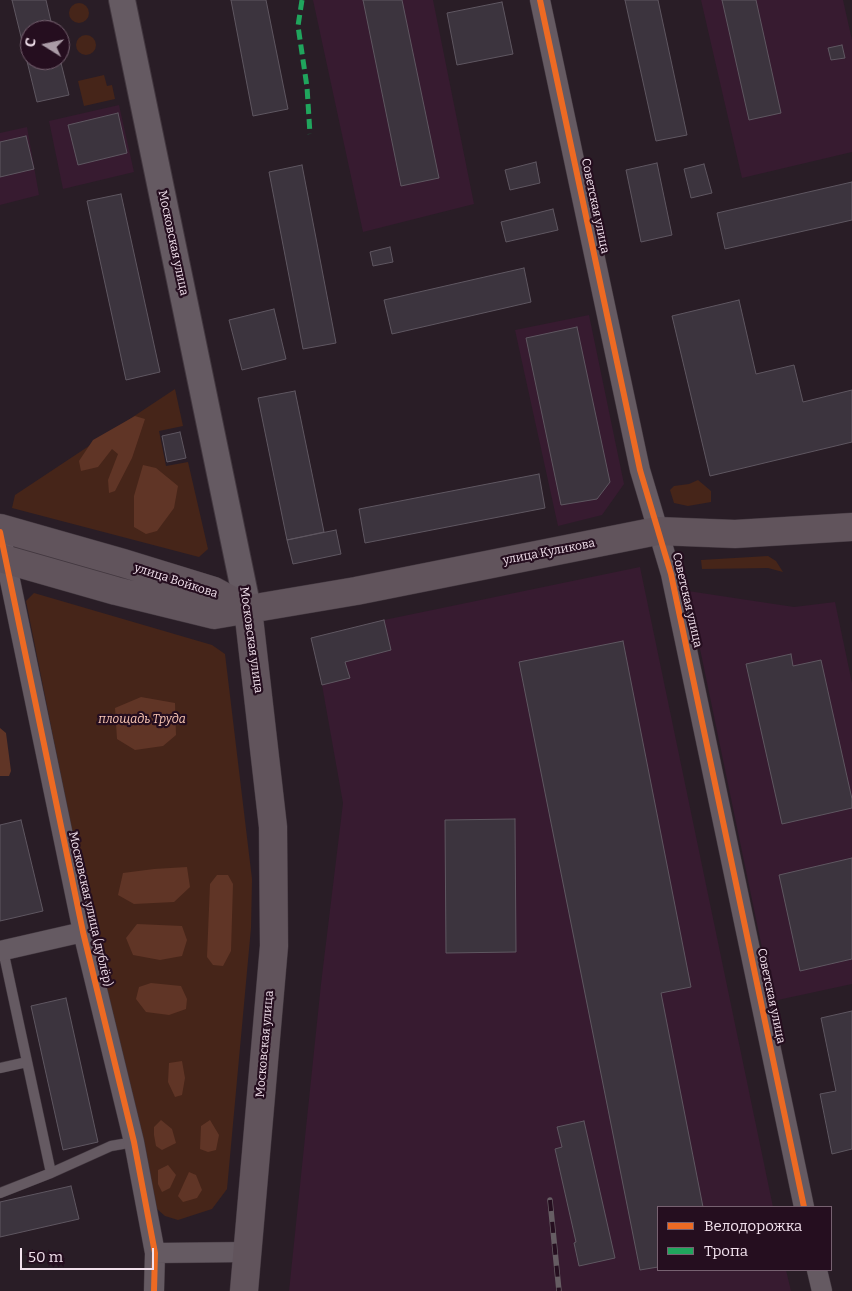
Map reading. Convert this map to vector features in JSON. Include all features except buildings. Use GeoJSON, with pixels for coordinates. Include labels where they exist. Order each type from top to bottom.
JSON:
{"type":"FeatureCollection","features":[{"type":"Feature","properties":{"kind":"main road","name":"улица Куликова"},"geometry":{"type":"LineString","coordinates":[[248,609],[356,591],[657,531],[735,534],[852,527]]}},
{"type":"Feature","properties":{"kind":"main road","name":"улица Войкова"},"geometry":{"type":"LineString","coordinates":[[0,530],[123,563],[214,592],[248,609]]}},
{"type":"Feature","properties":{"kind":"main road","name":"улица Войкова"},"geometry":{"type":"LineString","coordinates":[[3,559],[116,591],[214,615],[248,609]]}},
{"type":"Feature","properties":{"kind":"main road","name":"Московская улица"},"geometry":{"type":"LineString","coordinates":[[244,1291],[274,946],[273,827],[248,609]]}},
{"type":"Feature","properties":{"kind":"street","name":"Московская улица"},"geometry":{"type":"LineString","coordinates":[[122,0],[248,609]]}},
{"type":"Feature","properties":{"kind":"street","name":"Советская улица"},"geometry":{"type":"LineString","coordinates":[[540,0],[640,470],[671,574],[804,1206]]}},
{"type":"Feature","properties":{"kind":"street","name":"Московская улица (дублёр)"},"geometry":{"type":"LineString","coordinates":[[0,530],[3,559],[82,932],[134,1142],[155,1253],[154,1291]]}},
{"type":"Feature","properties":{"kind":"street"},"geometry":{"type":"LineString","coordinates":[[2,951],[82,932]]}},
{"type":"Feature","properties":{"kind":"street"},"geometry":{"type":"LineString","coordinates":[[155,1253],[248,1252]]}},
{"type":"Feature","properties":{"kind":"street"},"geometry":{"type":"LineString","coordinates":[[818,1271],[822,1291]]}},
{"type":"Feature","properties":{"kind":"lane"},"geometry":{"type":"LineString","coordinates":[[2,951],[51,1173]]}},
{"type":"Feature","properties":{"kind":"lane"},"geometry":{"type":"LineString","coordinates":[[0,1068],[27,1062]]}},
{"type":"Feature","properties":{"kind":"lane"},"geometry":{"type":"LineString","coordinates":[[0,1193],[111,1146],[134,1142]]}},
{"type":"Feature","properties":{"kind":"shaded area"},"geometry":{"type":"Polygon","coordinates":[[[313,0],[433,0],[474,204],[363,232],[313,0]]]}},
{"type":"Feature","properties":{"kind":"shaded area"},"geometry":{"type":"Polygon","coordinates":[[[701,0],[843,0],[852,40],[852,152],[742,178],[701,0]]]}},
{"type":"Feature","properties":{"kind":"shaded area"},"geometry":{"type":"Polygon","coordinates":[[[119,105],[134,172],[63,189],[49,121],[119,105]]]}},
{"type":"Feature","properties":{"kind":"shaded area"},"geometry":{"type":"Polygon","coordinates":[[[27,127],[39,195],[0,205],[0,133],[27,127]]]}},
{"type":"Feature","properties":{"kind":"shaded area"},"geometry":{"type":"Polygon","coordinates":[[[589,315],[624,484],[602,515],[558,526],[515,330],[589,315]]]}},
{"type":"Feature","properties":{"kind":"shaded area"},"geometry":{"type":"Polygon","coordinates":[[[640,567],[773,1206],[657,1206],[657,1271],[786,1271],[791,1291],[289,1291],[321,984],[343,803],[322,685],[311,638],[384,620],[640,567]]]}},
{"type":"Feature","properties":{"kind":"shaded area"},"geometry":{"type":"Polygon","coordinates":[[[688,591],[794,607],[835,602],[852,683],[852,984],[773,1001],[688,591]]]}},
{"type":"Feature","properties":{"kind":"green space"},"geometry":{"type":"Polygon","coordinates":[[[79,3],[86,6],[89,13],[86,20],[79,23],[72,20],[69,13],[72,6],[79,3]]]}},
{"type":"Feature","properties":{"kind":"green space"},"geometry":{"type":"Polygon","coordinates":[[[86,35],[93,38],[96,45],[93,52],[86,55],[79,52],[76,45],[79,38],[86,35]]]}},
{"type":"Feature","properties":{"kind":"green space"},"geometry":{"type":"Polygon","coordinates":[[[104,75],[107,86],[112,85],[115,99],[84,106],[78,81],[104,75]]]}},
{"type":"Feature","properties":{"kind":"green space"},"geometry":{"type":"Polygon","coordinates":[[[175,389],[183,426],[159,431],[166,466],[188,462],[208,549],[199,557],[12,508],[15,495],[175,389]]]}},
{"type":"Feature","properties":{"kind":"green space"},"geometry":{"type":"Polygon","coordinates":[[[135,416],[145,419],[132,458],[115,491],[109,493],[108,480],[118,454],[112,449],[98,467],[81,471],[79,461],[93,440],[135,416]]]}},
{"type":"Feature","properties":{"kind":"green space"},"geometry":{"type":"Polygon","coordinates":[[[143,465],[156,468],[178,486],[174,508],[157,531],[146,534],[134,527],[134,496],[143,465]]]}},
{"type":"Feature","properties":{"kind":"green space"},"geometry":{"type":"Polygon","coordinates":[[[698,480],[711,491],[711,502],[688,506],[674,503],[670,490],[674,486],[689,484],[698,480]]]}},
{"type":"Feature","properties":{"kind":"green space"},"geometry":{"type":"Polygon","coordinates":[[[768,556],[776,561],[783,572],[768,568],[702,569],[701,560],[768,556]]]}},
{"type":"Feature","properties":{"kind":"green space","name":"площадь Труда"},"geometry":{"type":"Polygon","coordinates":[[[34,593],[212,645],[225,654],[252,879],[251,928],[227,1189],[212,1209],[178,1220],[165,1216],[157,1209],[89,916],[26,601],[34,593]]]}},
{"type":"Feature","properties":{"kind":"green space"},"geometry":{"type":"Polygon","coordinates":[[[141,697],[175,703],[176,735],[163,746],[135,750],[117,739],[115,708],[141,697]]]}},
{"type":"Feature","properties":{"kind":"green space"},"geometry":{"type":"Polygon","coordinates":[[[0,728],[6,733],[11,771],[9,776],[0,776],[0,728]]]}},
{"type":"Feature","properties":{"kind":"green space"},"geometry":{"type":"Polygon","coordinates":[[[187,867],[190,887],[174,902],[134,904],[118,895],[123,873],[187,867]]]}},
{"type":"Feature","properties":{"kind":"green space"},"geometry":{"type":"Polygon","coordinates":[[[217,875],[228,875],[233,884],[231,951],[223,966],[213,965],[207,957],[210,884],[217,875]]]}},
{"type":"Feature","properties":{"kind":"green space"},"geometry":{"type":"Polygon","coordinates":[[[137,924],[182,926],[187,940],[182,956],[160,960],[133,955],[126,938],[137,924]]]}},
{"type":"Feature","properties":{"kind":"green space"},"geometry":{"type":"Polygon","coordinates":[[[151,983],[181,986],[187,999],[186,1009],[169,1015],[146,1012],[136,999],[139,987],[151,983]]]}},
{"type":"Feature","properties":{"kind":"green space"},"geometry":{"type":"Polygon","coordinates":[[[182,1061],[185,1078],[182,1095],[175,1097],[168,1082],[169,1063],[182,1061]]]}},
{"type":"Feature","properties":{"kind":"green space"},"geometry":{"type":"Polygon","coordinates":[[[161,1120],[172,1129],[176,1143],[162,1150],[156,1146],[154,1135],[154,1127],[161,1120]]]}},
{"type":"Feature","properties":{"kind":"green space"},"geometry":{"type":"Polygon","coordinates":[[[210,1120],[219,1135],[216,1150],[208,1152],[200,1149],[201,1126],[210,1120]]]}},
{"type":"Feature","properties":{"kind":"green space"},"geometry":{"type":"Polygon","coordinates":[[[168,1165],[176,1175],[170,1188],[162,1192],[158,1184],[158,1170],[168,1165]]]}},
{"type":"Feature","properties":{"kind":"green space"},"geometry":{"type":"Polygon","coordinates":[[[189,1172],[196,1175],[202,1190],[197,1198],[183,1202],[178,1196],[189,1172]]]}},
{"type":"Feature","properties":{"kind":"railway"},"geometry":{"type":"LineString","coordinates":[[550,1200],[559,1291]]}},
{"type":"Feature","properties":{"kind":"marked path"},"geometry":{"type":"LineString","coordinates":[[302,0],[298,26],[307,87],[310,134]]}},
{"type":"Feature","properties":{"kind":"cycle path"},"geometry":{"type":"LineString","coordinates":[[540,0],[640,470],[671,574],[804,1206]]}},
{"type":"Feature","properties":{"kind":"cycle path"},"geometry":{"type":"LineString","coordinates":[[0,532],[83,932],[134,1142],[155,1253],[154,1291]]}}]}
